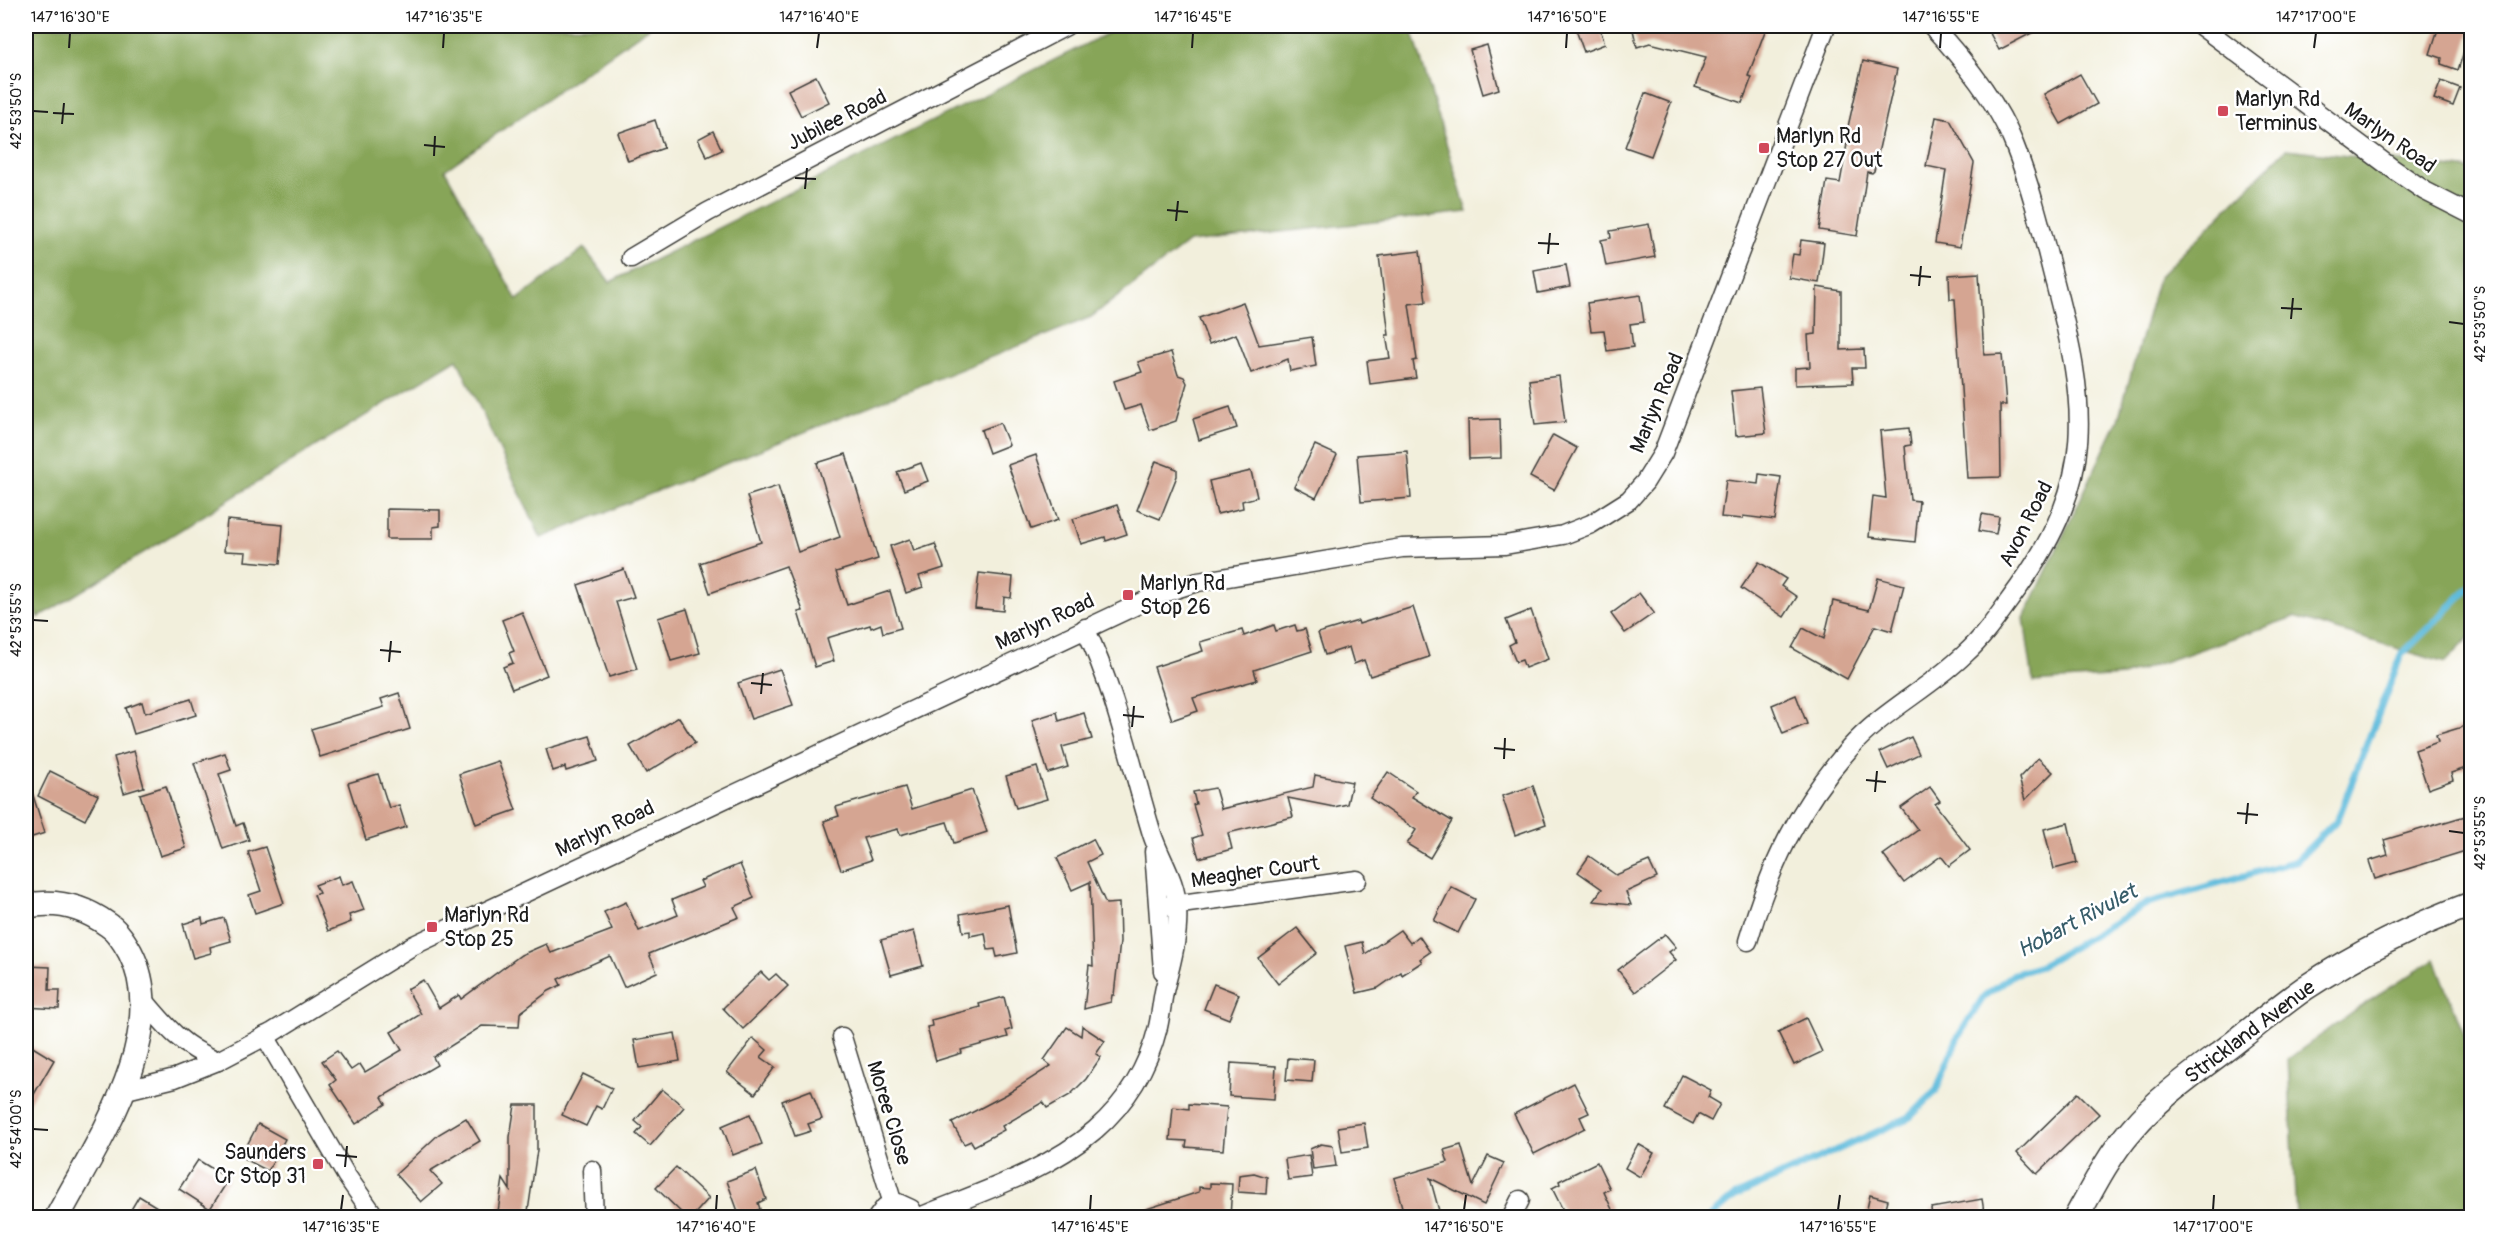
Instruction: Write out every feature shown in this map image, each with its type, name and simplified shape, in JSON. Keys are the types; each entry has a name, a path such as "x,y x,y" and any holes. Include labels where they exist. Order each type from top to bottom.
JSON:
{"street":[{"name":"Jubilee Road","path":"632,258 708,212 1066,26"},
{"name":"Marlyn Road","path":"122,1091 176,1078 218,1061 265,1036 412,946 1160,594 1197,582 1402,548 1496,546 1530,542 1563,535 1591,524 1629,500 1663,453 1826,26"},
{"name":"Avon Road","path":"1748,942 1760,900 1776,858 1813,794 1851,747 1875,723 1966,653 1998,616 2035,565 2067,500 2074,474 2079,440 2080,406 2077,378 2067,326 2034,199 2013,142 1994,106 1932,26"},
{"name":"Marlyn Road","path":"2201,26 2393,169 2426,191 2472,215"},
{"path":"878,1218 881,1210 892,1204 907,1206 916,1218 1028,1172 1094,1131 1118,1107 1136,1081 1149,1056 1158,1028 1164,991 1168,906 1153,838 1112,695 1085,628"},
{"name":"Meagher Court","path":"1168,906 1357,880"},
{"path":"26,906 57,904 77,907 110,926 124,941 136,963 143,999 142,1023 136,1051 122,1091 57,1218"},
{"name":"Strickland Avenue","path":"2076,1218 2110,1158 2131,1129 2156,1104 2196,1072 2303,989 2340,966 2422,922 2472,904"},
{"path":"143,999 167,1029 180,1040 198,1053 218,1061"},
{"path":"265,1036 346,1175 376,1218"},
{"name":"Moree Close","path":"842,1037 892,1204"},
{"path":"592,1170 594,1218"},
{"path":"1511,1218 1520,1200"}],"green space":[{"path":"26,26 651,26 445,170 517,300 584,248 610,282 1122,26 1411,26 1467,212 1189,242 1091,317 541,538 457,359 38,618 26,588"},
{"path":"2286,149 2471,170 2471,636 2445,663 2294,617 2123,676 2033,682 2024,618 2118,420 2158,278"},
{"path":"2435,959 2471,1052 2471,1217 2296,1217 2288,1059 2361,1006"}],"building":[{"path":"1588,26 1599,26 1605,44 1584,52 1576,30"},
{"path":"1645,26 1767,26 1748,76 1752,77 1742,103 1695,87 1706,57 1650,43 1637,47 1633,30"},
{"path":"1986,26 2045,26 1999,50"},
{"path":"2439,26 2472,26 2458,70 2441,64 2442,58 2430,54"},
{"path":"1487,45 1499,89 1483,94 1470,50"},
{"path":"1863,61 1897,69 1874,171 1867,172 1857,236 1819,230 1827,181 1840,183 1847,144 1844,144"},
{"path":"2080,74 2097,104 2061,124 2044,94"},
{"path":"816,76 829,102 801,116 788,90"},
{"path":"2441,81 2460,88 2453,106 2434,99"},
{"path":"1645,93 1671,103 1651,156 1625,147"},
{"path":"1936,117 1950,120 1974,163 1960,247 1935,243 1946,170 1926,166"},
{"path":"655,120 664,148 628,161 618,133"},
{"path":"713,131 722,150 707,157 698,139"},
{"path":"1649,224 1655,257 1606,266 1601,240 1611,238 1610,231"},
{"path":"1801,240 1824,243 1819,283 1789,278 1793,254 1799,255"},
{"path":"1420,251 1426,302 1409,304 1417,360 1413,361 1416,378 1370,384 1367,361 1390,358 1379,256"},
{"path":"1566,265 1570,287 1538,293 1534,271"},
{"path":"1979,273 1984,355 2002,354 2006,405 2000,405 2001,477 1967,478 1955,299 1950,299 1949,275"},
{"path":"1817,287 1841,291 1841,350 1864,349 1865,368 1852,368 1853,383 1795,385 1795,368 1810,367 1808,335 1816,334"},
{"path":"1640,295 1644,322 1630,324 1633,347 1607,351 1604,330 1591,331 1587,303"},
{"path":"1243,302 1259,345 1312,337 1316,366 1290,371 1288,359 1251,373 1236,334 1209,344 1199,318"},
{"path":"1171,352 1178,375 1184,377 1187,383 1176,421 1150,430 1141,405 1124,410 1114,381 1142,372 1138,362"},
{"path":"1559,376 1565,422 1535,425 1529,380"},
{"path":"1760,388 1766,433 1736,436 1731,391"},
{"path":"1230,407 1237,428 1199,440 1193,419"},
{"path":"1500,419 1501,458 1469,459 1468,420"},
{"path":"1000,423 1009,445 989,453 981,430"},
{"path":"1909,428 1911,445 1905,446 1910,500 1919,501 1915,542 1869,537 1873,496 1886,498 1880,431"},
{"path":"1553,435 1577,448 1554,490 1530,477"},
{"path":"1315,445 1337,455 1316,498 1294,487"},
{"path":"1407,451 1411,498 1361,502 1357,455"},
{"path":"846,454 878,559 836,572 847,605 890,591 901,628 883,633 881,624 871,628 870,625 827,638 834,661 815,667 798,612 803,611 786,566 710,593 700,563 761,542 747,496 778,486 798,552 840,537 817,463"},
{"path":"1036,455 1058,520 1031,529 1008,465"},
{"path":"1156,461 1177,469 1177,476 1160,519 1137,510"},
{"path":"921,463 928,481 904,490 897,472"},
{"path":"1251,471 1257,497 1242,501 1243,508 1217,514 1209,481"},
{"path":"1759,474 1781,477 1775,520 1743,516 1743,519 1721,517 1726,480 1758,484"},
{"path":"1117,505 1127,534 1106,541 1105,537 1081,544 1073,519"},
{"path":"387,509 440,510 440,526 433,527 433,539 387,539"},
{"path":"1982,514 1999,517 1996,534 1979,531"},
{"path":"227,520 283,525 280,564 245,561 246,552 224,551"},
{"path":"910,539 914,551 935,544 944,568 919,576 923,587 906,593 890,546"},
{"path":"1759,562 1786,579 1781,586 1797,597 1784,617 1741,588"},
{"path":"624,569 634,597 616,602 637,669 609,677 578,585"},
{"path":"979,573 1013,577 1011,598 1004,597 1003,611 975,608"},
{"path":"1878,578 1904,585 1892,631 1875,626 1847,679 1792,648 1803,628 1824,639 1833,601 1869,610"},
{"path":"1639,593 1654,613 1625,633 1611,614"},
{"path":"1413,607 1429,657 1370,676 1364,660 1354,664 1349,647 1325,655 1318,633 1358,621 1359,624"},
{"path":"687,609 700,653 671,661 658,618"},
{"path":"1531,610 1548,659 1525,668 1522,660 1516,662 1509,645 1515,642 1506,620"},
{"path":"522,612 547,675 512,689 503,667 513,663 509,653 514,651 502,620"},
{"path":"1274,625 1276,631 1295,625 1297,631 1305,629 1312,651 1254,670 1257,680 1193,698 1198,711 1172,720 1154,667 1203,651 1200,642 1242,630 1244,636"},
{"path":"780,669 793,705 751,719 738,683"},
{"path":"399,693 410,729 320,757 311,729 384,707 381,699"},
{"path":"1796,695 1807,724 1783,734 1772,705"},
{"path":"191,699 196,715 134,734 126,708 142,702 145,713"},
{"path":"1057,712 1059,721 1084,713 1092,739 1062,747 1068,767 1048,773 1032,720"},
{"path":"679,717 695,743 646,773 630,746"},
{"path":"2472,724 2472,766 2451,773 2453,780 2428,789 2415,750 2438,742 2436,735"},
{"path":"590,736 598,761 566,771 565,767 553,771 546,749"},
{"path":"1911,737 1919,754 1888,769 1880,752"},
{"path":"134,751 144,787 124,793 114,757"},
{"path":"225,753 231,770 219,774 236,826 243,823 249,840 223,849 194,763"},
{"path":"2038,758 2053,772 2025,800 2019,778"},
{"path":"498,761 516,810 476,824 459,774"},
{"path":"1037,767 1047,799 1016,808 1006,776"},
{"path":"50,771 98,795 85,820 38,796"},
{"path":"1388,772 1416,791 1412,797 1452,821 1430,858 1407,844 1416,830 1370,798"},
{"path":"378,774 389,808 399,805 406,827 366,840 348,783"},
{"path":"1315,775 1352,782 1347,804 1334,807 1288,798 1293,817 1228,833 1232,849 1199,858 1193,838 1202,835 1193,805 1196,804 1193,792 1215,788 1221,809 1313,787"},
{"path":"29,783 45,833 26,839 26,784"},
{"path":"166,786 186,848 160,856 140,794"},
{"path":"1533,786 1546,824 1515,835 1502,796"},
{"path":"905,787 912,809 972,790 987,832 954,843 947,822 900,835 898,829 863,838 871,860 841,870 824,821 839,816 836,807"},
{"path":"1930,787 1940,801 1935,804 1970,850 1949,866 1941,856 1904,883 1883,855 1918,830 1901,808"},
{"path":"2472,814 2472,849 2375,879 2369,861 2388,855 2384,840"},
{"path":"2068,823 2077,863 2054,869 2044,829"},
{"path":"1093,839 1101,855 1087,862 1106,904 1119,903 1120,942 1114,995 1112,995 1111,1002 1084,1009 1089,965 1093,966 1090,882 1072,890 1057,858"},
{"path":"265,847 284,903 255,913 249,895 261,891 248,852"},
{"path":"1589,856 1616,875 1649,861 1657,878 1626,892 1631,905 1593,901 1602,889 1578,872"},
{"path":"740,864 754,898 734,907 739,917 649,954 657,972 624,987 610,956 558,979 561,985 549,991 520,1013 519,1027 482,1026 433,1057 437,1065 382,1097 386,1104 356,1124 330,1085 336,1080 322,1061 337,1051 351,1070 360,1064 365,1072 402,1050 391,1032 421,1014 407,989 423,980 439,1008 459,995 461,999 521,955 546,944 551,953 612,930 604,912 626,902 639,931 678,915 672,900 703,887 700,881"},
{"path":"339,876 342,885 353,881 364,910 349,915 351,922 328,931 314,895 319,893 315,885"},
{"path":"1451,887 1475,899 1458,933 1434,921"},
{"path":"1008,905 1017,953 997,957 995,949 988,950 985,933 970,936 970,931 963,932 960,914"},
{"path":"202,918 203,924 224,918 231,941 210,947 211,953 193,958 183,924"},
{"path":"1297,928 1317,953 1278,984 1258,958"},
{"path":"1400,930 1410,943 1419,936 1430,952 1420,959 1422,962 1402,975 1401,972 1378,988 1357,993 1345,946 1362,942 1365,954"},
{"path":"914,931 923,966 891,975 881,940"},
{"path":"1665,934 1676,947 1669,952 1676,960 1635,992 1618,970"},
{"path":"26,966 50,967 49,990 60,990 59,1009 26,1007"},
{"path":"761,972 769,980 776,974 788,986 743,1029 723,1008"},
{"path":"1214,984 1239,994 1229,1019 1204,1009"},
{"path":"1004,997 1012,1029 1006,1031 1008,1037 961,1050 962,1053 936,1061 927,1027 932,1026 931,1020 980,1007 979,1004"},
{"path":"1806,1018 1822,1052 1794,1065 1778,1032"},
{"path":"1082,1026 1105,1041 1096,1054 1101,1057 1086,1079 1070,1095 1047,1108 1043,1102 1002,1126 1004,1130 974,1146 971,1141 964,1144 952,1123 1007,1094 1051,1066 1044,1060 1067,1027 1081,1036"},
{"path":"675,1033 680,1061 639,1068 634,1040"},
{"path":"753,1038 767,1050 761,1057 775,1067 755,1094 727,1072"},
{"path":"31,1046 54,1060 26,1108 26,1056"},
{"path":"1288,1058 1314,1060 1312,1082 1286,1080"},
{"path":"1231,1063 1276,1066 1274,1099 1229,1096"},
{"path":"583,1074 612,1088 602,1109 596,1106 586,1126 562,1115"},
{"path":"1682,1075 1711,1090 1708,1097 1720,1104 1711,1121 1698,1114 1693,1124 1665,1109"},
{"path":"1574,1083 1589,1113 1580,1117 1585,1128 1534,1154 1514,1114"},
{"path":"662,1089 684,1107 650,1146 636,1134 642,1127 635,1121"},
{"path":"811,1090 822,1119 808,1124 811,1131 795,1136 782,1101"},
{"path":"2078,1093 2099,1114 2037,1174 2017,1153"},
{"path":"1189,1104 1227,1107 1223,1150 1186,1147 1187,1141 1170,1140 1173,1107 1189,1109"},
{"path":"515,1105 537,1105 537,1150 527,1218 497,1218 503,1179 510,1190 510,1137"},
{"path":"750,1114 762,1144 733,1155 722,1126"},
{"path":"466,1118 480,1141 430,1171 442,1184 421,1202 396,1174 439,1134"},
{"path":"1364,1123 1368,1148 1342,1152 1338,1127"},
{"path":"258,1124 285,1139 268,1171 241,1157"},
{"path":"1321,1144 1333,1146 1336,1166 1313,1169 1310,1149"},
{"path":"1638,1144 1654,1153 1640,1177 1625,1168"},
{"path":"1461,1145 1473,1186 1488,1156 1504,1163 1484,1205 1430,1178 1441,1218 1405,1218 1394,1178 1448,1162 1444,1150"},
{"path":"1309,1155 1312,1177 1288,1180 1285,1159"},
{"path":"198,1160 229,1179 210,1209 179,1189"},
{"path":"1597,1162 1610,1189 1604,1192 1616,1218 1567,1218 1552,1188 1560,1184 1559,1181"},
{"path":"676,1167 709,1198 691,1218 687,1218 656,1188"},
{"path":"756,1170 766,1199 758,1203 760,1209 740,1217 727,1181"},
{"path":"1254,1173 1267,1177 1266,1194 1238,1192 1239,1175"},
{"path":"1210,1183 1232,1184 1230,1218 1132,1218 1131,1214 1199,1192 1199,1187 1210,1188"},
{"path":"1870,1195 1888,1200 1883,1218 1865,1218"},
{"path":"139,1196 175,1218 126,1218"},
{"path":"1982,1199 1985,1218 1932,1218 1931,1208"}],"waterway":[{"name":"Hobart Rivulet","path":"1709,1218 1735,1196 1910,1117 1936,1091 1958,1037 1984,996 2014,974 2041,966 2148,903 2296,861 2338,819 2401,655 2472,585"}],"place":[{"name":"Marlyn Rd Terminus","path":"2223,111"},
{"name":"Marlyn Rd Stop 27 Out","path":"1764,148"},
{"name":"Marlyn Rd Stop 26","path":"1128,595"},
{"name":"Marlyn Rd Stop 25","path":"432,927"},
{"name":"Saunders Cr Stop 31","path":"318,1164"}]}
